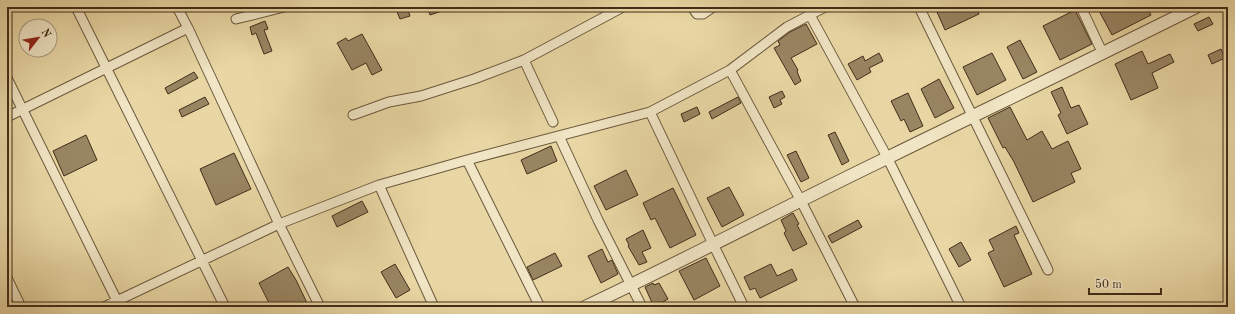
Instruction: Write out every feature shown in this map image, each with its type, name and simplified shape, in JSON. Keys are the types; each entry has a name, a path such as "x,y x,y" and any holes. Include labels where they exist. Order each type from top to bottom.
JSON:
{"street":[{"path":"76,7 225,307"},
{"path":"177,7 279,224 320,307"},
{"path":"236,19 284,7"},
{"path":"353,115 389,102 421,96 474,79 524,60 623,7"},
{"path":"692,7 697,14 703,14 714,7"},
{"path":"104,307 118,304 202,259 279,224 379,186 467,160 650,112 730,70 787,27 825,7"},
{"path":"919,7 1048,270"},
{"path":"1081,7 1103,54"},
{"path":"585,307 887,157 1103,54 1196,7"},
{"path":"810,15 887,157 961,307"},
{"path":"7,117 188,28"},
{"path":"524,60 553,122"},
{"path":"730,70 801,201 855,307"},
{"path":"7,78 118,304"},
{"path":"650,112 744,307"},
{"path":"559,136 598,220 642,307"},
{"path":"467,160 540,307"},
{"path":"379,186 434,307"},
{"path":"7,278 21,307"}],"building":[{"path":"395,7 407,7 410,16 400,19"},
{"path":"427,7 450,7 451,8 430,15"},
{"path":"949,7 976,7 979,14 945,30 937,12"},
{"path":"1097,7 1147,7 1151,15 1112,35"},
{"path":"1075,10 1092,44 1060,60 1043,26"},
{"path":"1209,17 1213,24 1198,31 1194,24"},
{"path":"265,21 268,29 264,30 272,51 264,54 256,33 252,35 250,27"},
{"path":"806,24 817,44 791,58 798,70 797,71 801,81 795,85 774,48 780,45 778,41 790,32"},
{"path":"362,34 382,70 372,75 366,63 352,70 337,43 346,38 348,41"},
{"path":"1020,40 1037,72 1023,79 1007,47"},
{"path":"1221,49 1225,58 1212,64 1208,55"},
{"path":"1142,51 1148,64 1170,54 1174,62 1152,73 1158,88 1131,100 1115,64"},
{"path":"879,53 883,61 869,68 871,72 857,80 848,64 863,56 865,61"},
{"path":"992,53 1006,80 977,95 963,67"},
{"path":"194,72 198,78 168,94 165,88"},
{"path":"939,79 954,108 935,118 921,89"},
{"path":"1062,87 1071,108 1079,105 1088,124 1067,134 1058,115 1061,113 1051,92"},
{"path":"782,91 785,97 780,100 782,104 774,108 769,97"},
{"path":"908,93 923,126 910,132 904,119 901,121 891,101"},
{"path":"205,97 209,104 182,117 179,110"},
{"path":"738,97 741,103 712,119 709,112"},
{"path":"697,107 700,114 684,122 681,114"},
{"path":"1010,107 1027,140 1042,131 1052,149 1068,141 1081,169 1071,173 1075,182 1033,202 1014,162 1005,147 1003,148 988,118"},
{"path":"835,132 849,161 842,165 828,135"},
{"path":"86,135 97,160 64,176 53,151"},
{"path":"551,146 557,161 527,174 521,160"},
{"path":"796,151 809,178 801,182 787,155"},
{"path":"234,153 251,189 216,205 200,169"},
{"path":"626,170 638,195 606,210 594,186"},
{"path":"729,187 744,215 722,227 707,198"},
{"path":"673,188 696,235 670,248 655,218 651,220 643,203"},
{"path":"362,201 368,212 337,227 332,216"},
{"path":"793,213 799,224 797,225 807,244 793,251 784,233 786,231 781,220"},
{"path":"858,220 862,227 832,243 828,236"},
{"path":"1016,226 1019,233 1014,235 1032,274 1004,287 988,253 994,250 989,240"},
{"path":"643,230 651,248 642,252 647,262 639,265 628,246 629,245 626,239"},
{"path":"961,242 971,260 959,267 949,249"},
{"path":"602,249 608,262 612,260 618,274 601,283 588,256"},
{"path":"555,253 562,266 533,280 527,267"},
{"path":"706,258 720,286 694,300 679,271"},
{"path":"395,264 410,290 396,298 381,272"},
{"path":"771,264 777,276 792,269 797,280 760,298 755,288 750,290 744,277"},
{"path":"288,267 309,307 271,307 259,283"},
{"path":"653,283 654,285 659,283 668,299 653,305 645,287"}]}
